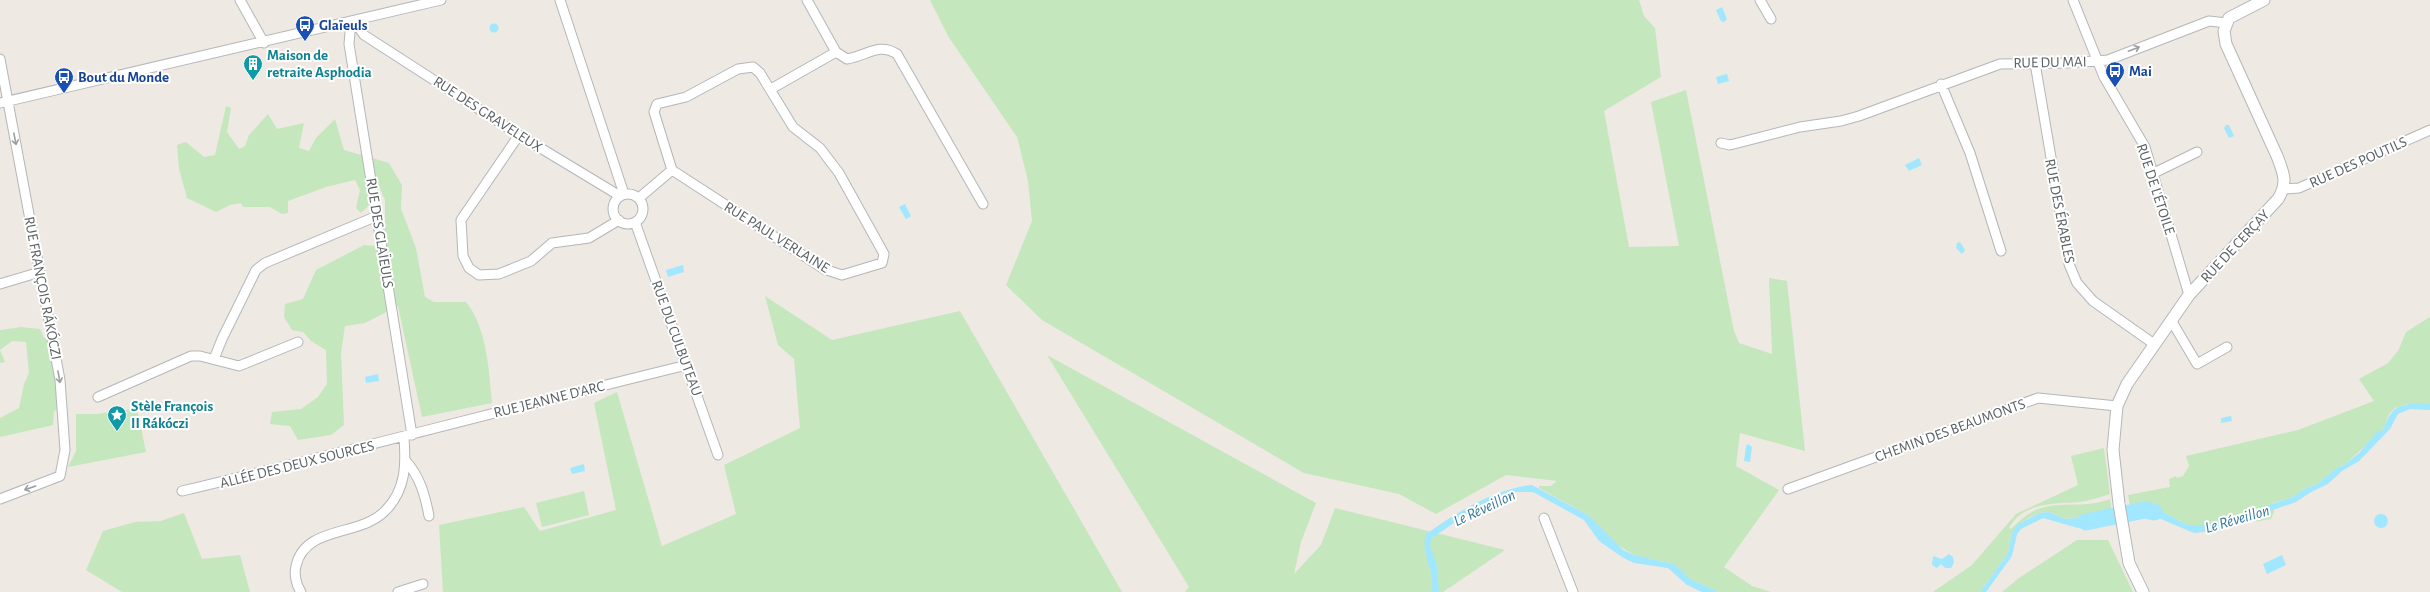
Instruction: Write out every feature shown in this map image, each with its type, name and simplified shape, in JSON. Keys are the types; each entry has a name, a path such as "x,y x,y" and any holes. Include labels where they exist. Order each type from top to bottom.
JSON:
{"street":[{"path":"240,0 264,43"},
{"path":"4,102 264,43 339,24 356,26 429,1 441,0"},
{"path":"560,0 622,195"},
{"path":"807,0 836,52 847,59 860,57 875,49 888,48 897,54 983,204"},
{"path":"1760,0 1771,19"},
{"name":"RUE DE L'ÉTOILE","path":"2073,0 2097,61 2145,147 2189,295"},
{"path":"2264,0 2229,18 2224,31 2226,44 2284,174 2284,189"},
{"name":"RUE DU MAI","path":"1721,144 1730,145 1801,131 1859,116 1941,84 2000,64 2108,60 2209,21 2227,23"},
{"name":"RUE DES GRAVELEUX","path":"339,24 341,29 356,26 364,35 519,136 622,195"},
{"name":"RUE DES GLAÏEULS","path":"301,592 298,587 296,569 298,560 307,545 324,536 366,524 385,511 399,491 406,472 408,436 377,216 349,44 356,26"},
{"path":"771,89 836,52"},
{"name":"RUE FRANÇOIS RÁKÓCZI","path":"0,59 4,102 40,272 64,409 65,450 60,476 0,499"},
{"name":"RUE DES ÉRABLES","path":"2034,63 2069,264 2077,283 2093,301 2154,344"},
{"name":"RUE PAUL VERLAINE","path":"753,67 760,73 771,89 793,127 820,148 839,173 884,254 882,263 842,275 824,269 672,170 654,112 657,104 686,97 738,69 753,67"},
{"path":"1941,84 1970,153 2001,251"},
{"name":"RUE DES POUTILS","path":"2284,189 2299,188 2430,130"},
{"path":"519,136 461,220 462,256 469,268 479,275 499,274 531,261 552,243 589,238 619,220"},
{"path":"2152,174 2197,152"},
{"path":"639,198 672,170"},
{"name":"RUE DE CERÇAY","path":"2143,592 2129,563 2119,504 2113,450 2117,406 2127,384 2189,295 2278,199 2284,189"},
{"path":"622,195 634,195 639,198 643,206 643,213 635,222 627,224 619,220 614,213 614,206 622,195"},
{"path":"214,359 222,339 256,270 265,263 377,216"},
{"name":"RUE DU CULBUTEAU","path":"635,222 718,455"},
{"path":"0,284 40,272"},
{"path":"2171,320 2197,364 2227,348"},
{"path":"98,397 191,356 214,359 239,366 298,342"},
{"name":"RUE JEANNE D'ARC","path":"408,436 500,410 687,365"},
{"name":"CHEMIN DES BEAUMONTS","path":"1788,490 2038,398 2117,406"},
{"name":"ALLÉE DES DEUX SOURCES","path":"182,492 408,436"},
{"path":"406,461 416,472 426,498 429,516"},
{"path":"1544,518 1573,592"},
{"path":"398,592 423,584"}],"green space":[{"path":"930,0 1639,0 1644,16 1655,28 1661,77 1604,111 1629,247 1679,246 1651,102 1686,90 1734,331 1739,343 1772,354 1769,278 1787,281 1805,451 1740,433 1736,466 1779,490 1724,567 1752,586 1771,592 1719,592 1690,579 1673,564 1634,555 1612,542 1588,515 1539,488 1539,486 1551,486 1557,481 1506,475 1436,514 1399,494 1304,473 1042,320 1006,285 1032,221 1028,181 1017,137 948,36"},
{"path":"226,106 231,108 227,132 239,149 245,146 249,135 268,114 277,129 304,123 299,148 309,151 316,138 335,119 344,150 389,163 402,185 401,209 416,248 425,297 434,302 466,302 473,312 483,337 486,350 492,403 422,417 398,306 365,323 345,326 341,353 344,425 331,435 298,440 290,426 270,424 272,412 301,409 318,397 327,384 326,350 311,341 303,332 292,330 284,317 285,304 303,299 316,270 364,245 385,247 385,200 375,176 370,179 371,203 361,213 356,208 360,190 355,180 326,187 288,201 288,213 282,214 270,207 243,207 241,203 230,205 216,212 187,198 179,169 177,145 186,142 204,157 215,155"},
{"path":"765,296 832,340 960,311 1122,592 443,592 439,525 524,507 540,531 616,510 594,403 617,392 662,546 736,514 724,465 800,428 794,359 778,345"},
{"path":"2430,317 2430,404 2407,404 2395,408 2389,414 2383,430 2344,465 2336,468 2319,483 2304,489 2293,497 2273,503 2274,512 2271,519 2253,522 2252,510 2227,519 2215,529 2190,525 2160,511 2146,507 2138,508 2131,512 2128,495 2170,487 2169,479 2176,476 2177,478 2183,476 2189,466 2186,456 2298,430 2374,401 2359,379 2388,363 2398,351 2406,332"},
{"path":"21,327 40,329 44,338 57,339 65,406 54,411 53,425 0,437 0,418 19,408 24,384 29,373 26,342 12,341 0,350 0,330"},
{"path":"0,350 5,362 0,363"},
{"path":"1047,355 1316,503 1301,542 1294,574 1321,545 1335,508 1505,550 1443,592 1185,592 1189,587"},
{"path":"137,408 146,452 68,467 76,451 76,414 97,414"},
{"path":"2104,448 2110,494 2094,499 2050,504 2031,509 2022,513 2009,528 2011,529 2035,510 2045,507 2094,503 2110,499 2112,512 2109,512 2109,515 2065,519 2049,512 2039,513 2017,526 2012,533 2008,553 1980,592 1933,592 1972,565 2016,514 2078,485 2071,456"},
{"path":"584,491 589,515 542,527 536,503"},
{"path":"184,513 202,559 240,555 250,592 122,592 86,570 103,531 135,522 161,521"},
{"path":"2077,540 2108,540 2133,592 2002,592 2019,578"}],"water":[{"path":"1722,7 1727,19 1724,22 1721,21 1716,10"},
{"path":"494,23 499,28 494,33 489,28"},
{"path":"1727,74 1729,81 1718,84 1716,77"},
{"path":"2226,125 2229,125 2234,136 2229,138 2224,128"},
{"path":"1919,158 1922,165 1909,171 1905,165"},
{"path":"905,204 911,216 906,219 899,207"},
{"path":"1960,242 1965,250 1962,254 1956,248 1957,243"},
{"path":"683,265 684,272 668,277 666,270"},
{"path":"378,374 379,381 366,383 365,377"},
{"path":"2420,403 2430,404 2430,410 2410,409 2398,414 2390,429 2359,461 2342,471 2328,484 2311,492 2296,502 2211,531 2194,533 2149,514 2132,516 2131,512 2139,508 2154,508 2190,525 2199,525 2225,520 2293,497 2304,489 2319,483 2336,468 2344,465 2359,453 2377,432 2383,430 2389,416 2400,406"},
{"path":"2231,416 2232,421 2221,423 2221,418"},
{"path":"1748,444 1752,447 1750,462 1744,461 1746,446"},
{"path":"584,464 585,471 572,474 570,468"},
{"path":"1532,485 1588,515 1623,550 1634,555 1674,564 1690,579 1719,592 1702,592 1687,585 1668,568 1634,563 1622,557 1599,541 1584,520 1533,492 1516,492 1470,512 1432,538 1430,545 1437,566 1439,592 1432,592 1431,576 1425,549 1426,534 1463,510 1491,496 1518,487"},
{"path":"2049,512 2065,519 2109,515 2109,520 2078,528 2043,518 2021,529 2017,534 2012,556 1986,592 1980,592 2008,553 2012,533 2017,525 2039,513"},
{"path":"2378,514 2384,514 2388,518 2388,524 2384,528 2378,528 2374,524 2374,518"},
{"path":"1949,554 1953,557 1954,563 1951,568 1945,568 1941,564 1937,568 1932,565 1933,556 1942,559"},
{"path":"2282,555 2286,565 2267,574 2263,564"}],"waterway":[{"name":"Le Réveillon","path":"2086,522 2145,510 2154,512"}],"place":[{"name":"Glaïeuls","path":"305,42"},
{"name":"Maison de retraite Asphodia","path":"253,81"},
{"name":"Mai","path":"2115,88"},
{"name":"Bout du Monde","path":"64,94"},
{"name":"Stèle François II Rákóczi","path":"117,432"}]}
